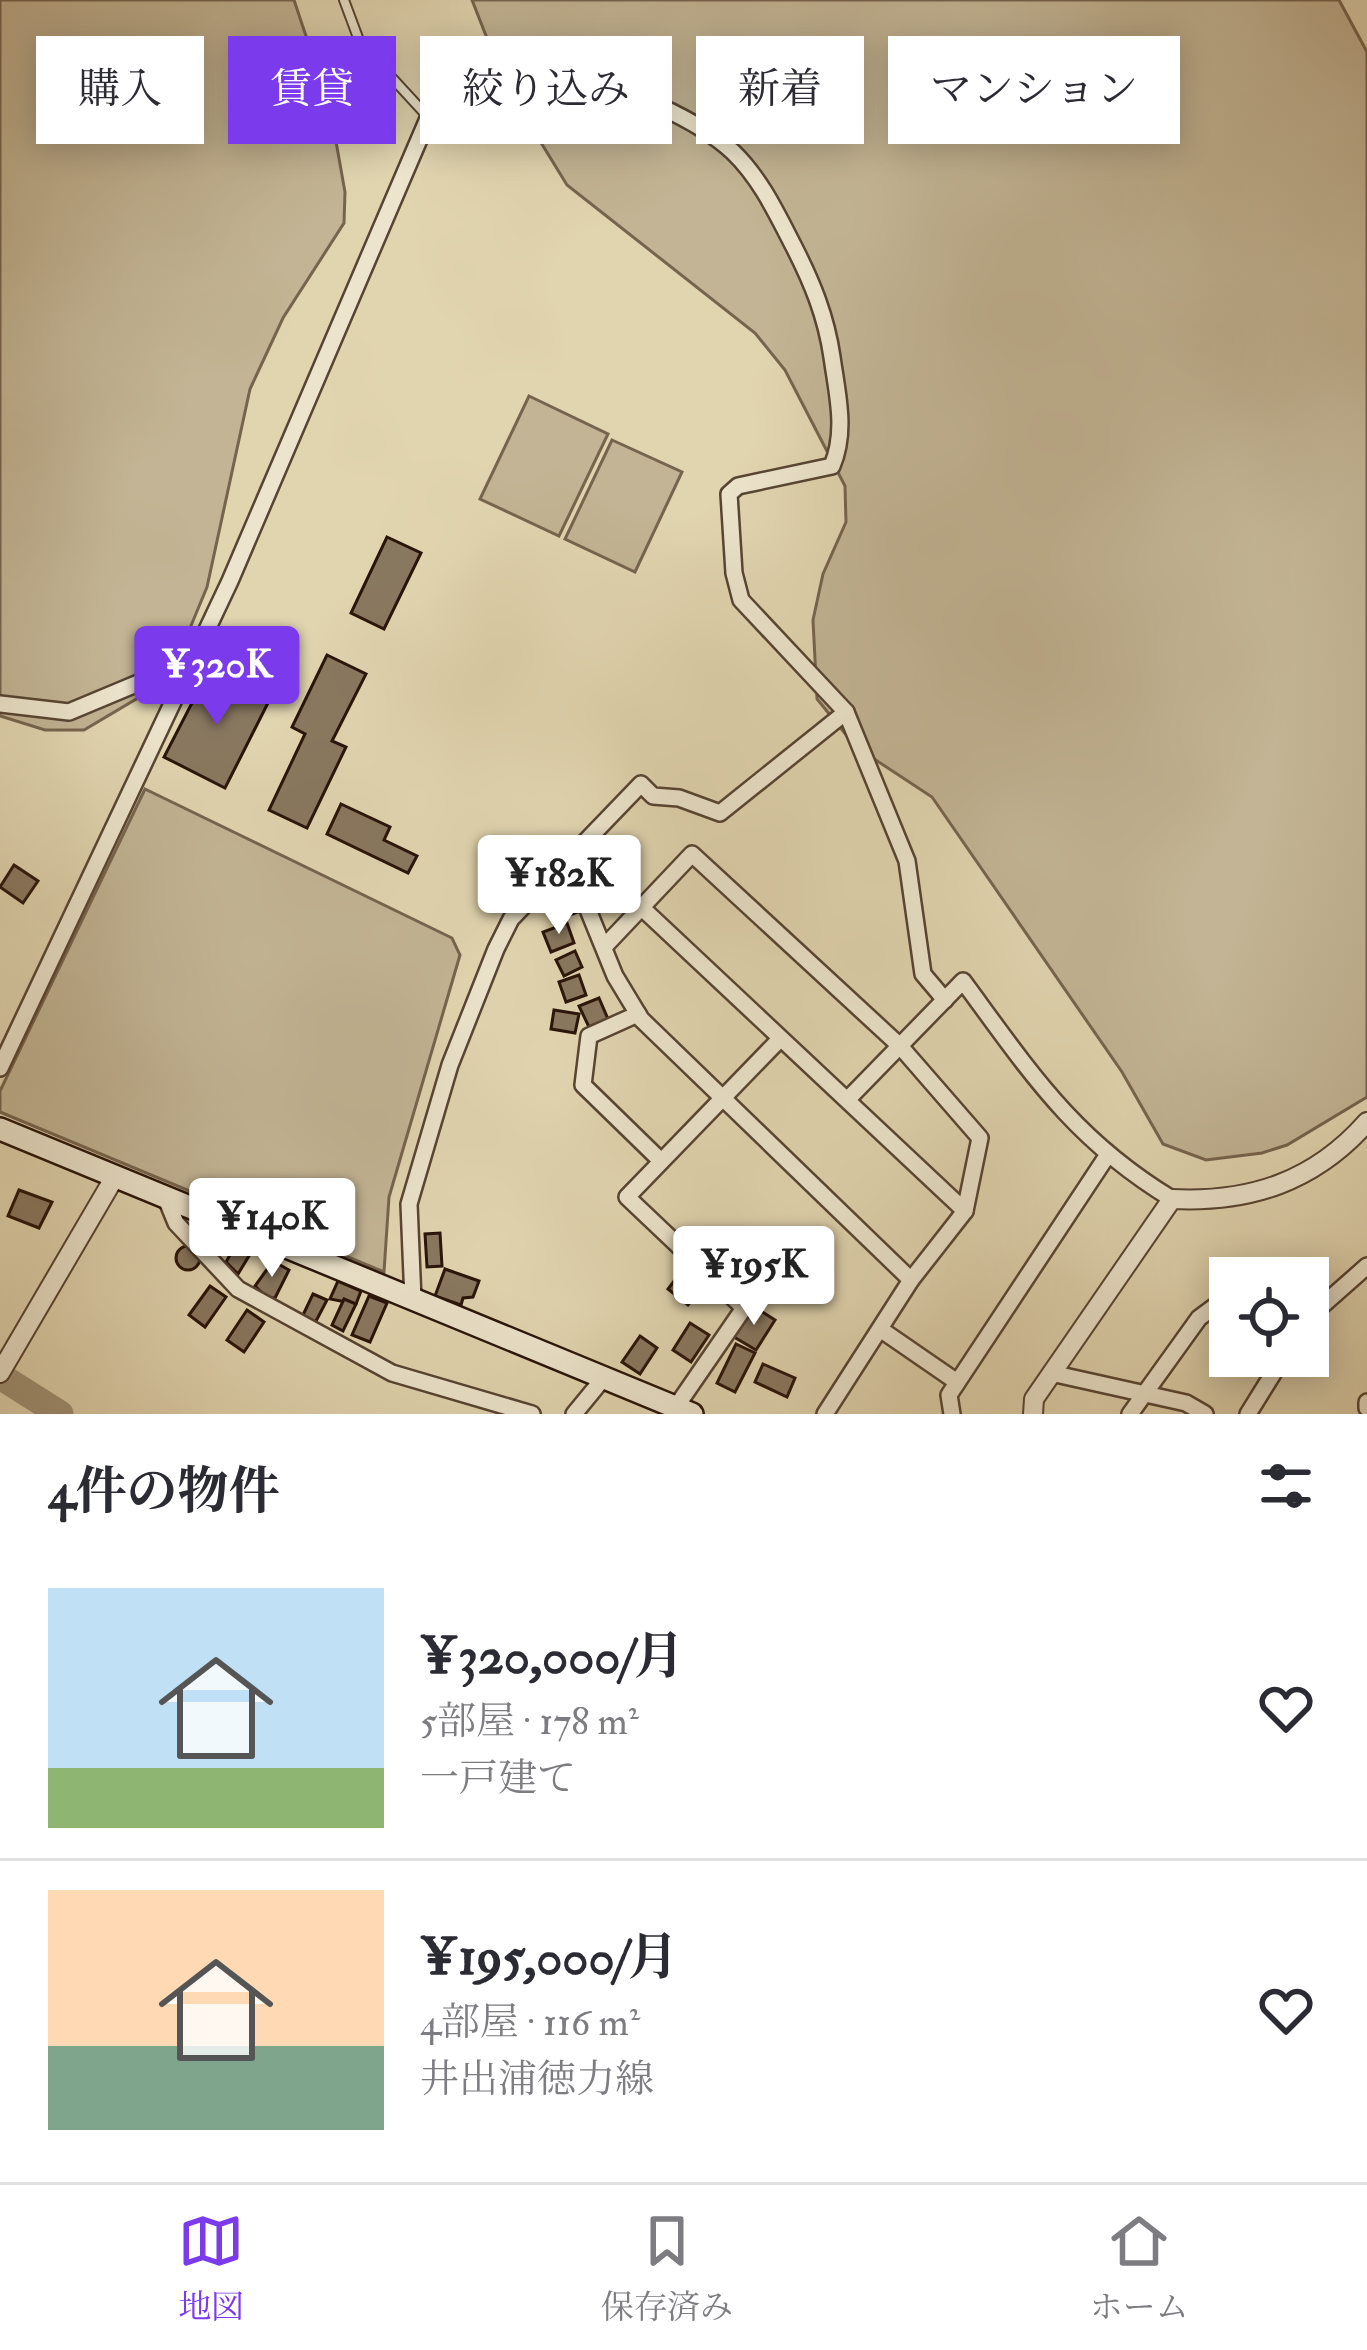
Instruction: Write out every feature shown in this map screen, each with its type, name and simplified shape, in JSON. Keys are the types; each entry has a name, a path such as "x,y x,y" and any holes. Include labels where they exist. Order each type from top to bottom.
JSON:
{"main road":[{"path":"0,1129 113,1180 670,1408"}],"street":[{"path":"672,117 734,152 767,194 827,326 841,423 838,452 832,466 816,473 738,486 729,494 734,573 741,599 760,625 846,712 907,860 923,974 945,1000"},
{"path":"0,1068 230,581 420,139"},
{"path":"0,704 69,712 190,661"},
{"path":"413,1300 409,1204 450,1065 511,919 641,784 653,796 679,798 720,813 846,712"},
{"path":"604,946 692,854 900,1046 980,1138 965,1211 911,1280 883,1331 826,1414"},
{"path":"569,862 638,1014 911,1280"},
{"path":"641,907 965,1211"},
{"path":"849,1099 963,981 1065,1119 1107,1156 1172,1199 1238,1198 1288,1184 1341,1151 1367,1122"},
{"path":"638,1014 589,1036 583,1085 661,1161"},
{"path":"670,1408 743,1308 627,1198 779,1040"},
{"path":"952,1414 949,1395 1107,1156"},
{"path":"0,1373 113,1180"},
{"path":"1033,1414 1034,1399 1172,1199"},
{"path":"166,1201 176,1223 238,1289 392,1373 532,1414"},
{"path":"1329,1299 1367,1266"},
{"path":"1130,1414 1209,1311"},
{"path":"883,1331 957,1382"},
{"path":"1051,1373 1186,1403 1205,1414"},
{"path":"1252,1412 1272,1377"},
{"path":"573,1414 602,1380"}],"lane":[{"path":"344,0 360,43 420,108"}],"shaded area":[{"path":"0,0 294,0 306,36 228,36 228,144 336,144 345,192 344,223 283,318 250,389 207,587 183,645 148,692 84,730 45,730 0,716"},
{"path":"472,0 1339,0 1367,52 1367,1097 1287,1145 1262,1153 1206,1160 1163,1144 1122,1072 932,797 856,747 817,699 813,620 823,574 846,522 845,486 785,370 755,333 567,185 542,144 672,144 672,36 486,36"},
{"path":"529,396 608,434 559,536 480,499"},
{"path":"612,440 682,472 635,572 565,539"},
{"path":"145,789 452,938 460,955 389,1197 384,1272 0,1112 0,1091"}],"building":[{"path":"387,537 421,553 384,629 351,613"},
{"path":"327,655 366,674 332,741 346,747 307,828 269,810 305,734 292,727"},
{"path":"210,668 270,699 225,788 164,757"},
{"path":"341,804 390,827 384,840 417,856 408,873 327,834"},
{"path":"14,865 38,881 23,903 0,887"},
{"path":"571,895 578,912 554,921 547,903"},
{"path":"567,923 574,943 551,952 543,932"},
{"path":"575,951 582,967 564,976 556,960"},
{"path":"579,975 586,995 566,1002 559,982"},
{"path":"599,998 608,1019 589,1027 579,1006"},
{"path":"554,1010 579,1014 575,1033 551,1029"},
{"path":"19,1190 52,1202 39,1228 8,1216"},
{"path":"440,1233 442,1266 427,1267 425,1234"},
{"path":"237,1242 252,1251 238,1274 226,1262"},
{"path":"188,1246 200,1258 188,1270 176,1258"},
{"path":"273,1261 289,1270 275,1298 267,1298 255,1286"},
{"path":"445,1269 479,1281 473,1297 463,1298 461,1305 435,1296"},
{"path":"681,1272 702,1288 688,1305 668,1289"},
{"path":"338,1281 361,1291 356,1304 330,1299"},
{"path":"210,1286 226,1297 205,1327 189,1315"},
{"path":"313,1294 327,1300 315,1323 302,1317"},
{"path":"369,1296 387,1303 370,1342 352,1335"},
{"path":"344,1299 356,1304 343,1331 332,1325"},
{"path":"753,1306 775,1320 756,1350 734,1337"},
{"path":"247,1310 264,1322 244,1352 227,1340"},
{"path":"690,1323 709,1335 691,1362 673,1350"},
{"path":"640,1336 657,1348 640,1374 622,1362"},
{"path":"736,1344 755,1353 735,1392 717,1383"},
{"path":"763,1364 795,1378 787,1397 755,1382"}],"waterway":[{"path":"0,1376 60,1414"}]}
